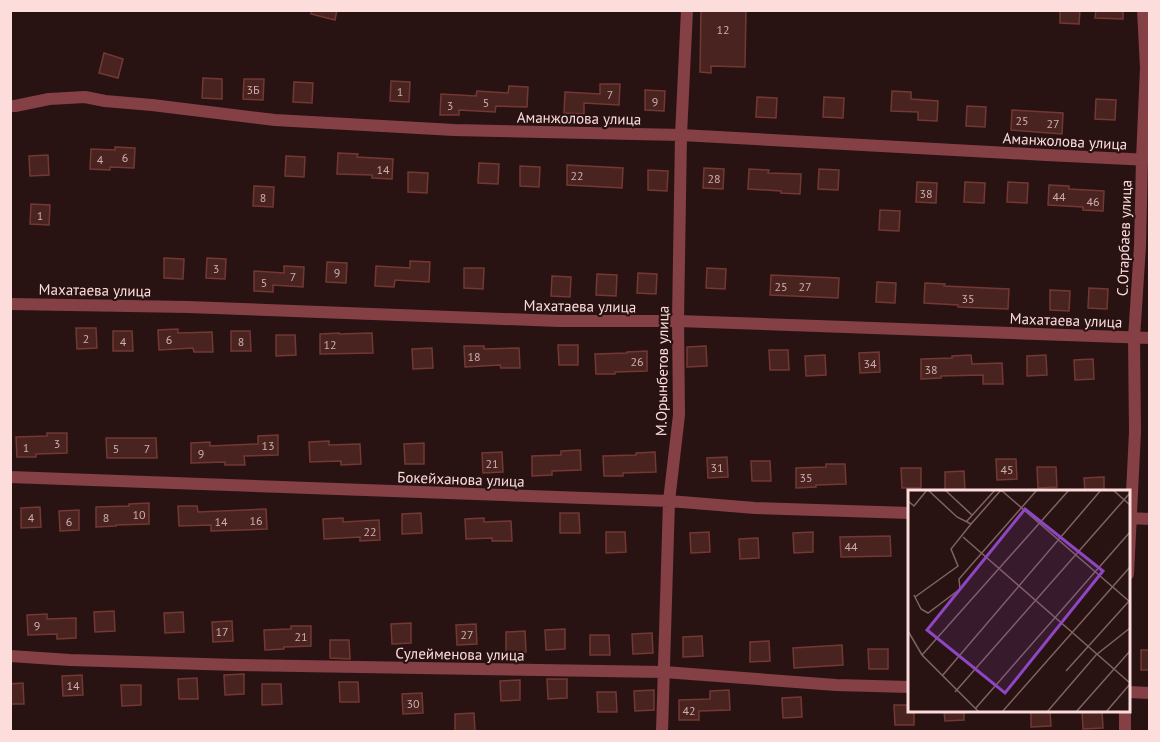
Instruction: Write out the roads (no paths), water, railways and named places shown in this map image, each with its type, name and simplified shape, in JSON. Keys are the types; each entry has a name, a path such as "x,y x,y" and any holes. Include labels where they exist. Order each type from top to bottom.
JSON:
{"street":[{"name":"М.Орынбетов улица","path":"662,732 669,501 679,415 681,135 687,10"},
{"name":"С.Отарбаев улица","path":"1130,518 1135,432 1134,338 1146,160 1146,68 1143,10"},
{"name":"Аманжолова улица","path":"10,106 49,99 85,97 275,120 454,130 681,135 1146,160"},
{"name":"Махатаева улица","path":"10,304 188,307 559,321 678,321 1149,338"},
{"name":"Бокейханова улица","path":"10,477 669,501 755,508 908,513"},
{"path":"1130,518 1149,519"},
{"name":"Сулейменова улица","path":"10,656 237,665 664,672 836,685 908,687"},
{"path":"1130,692 1149,693"},
{"path":"1125,712 1125,732"}]}
